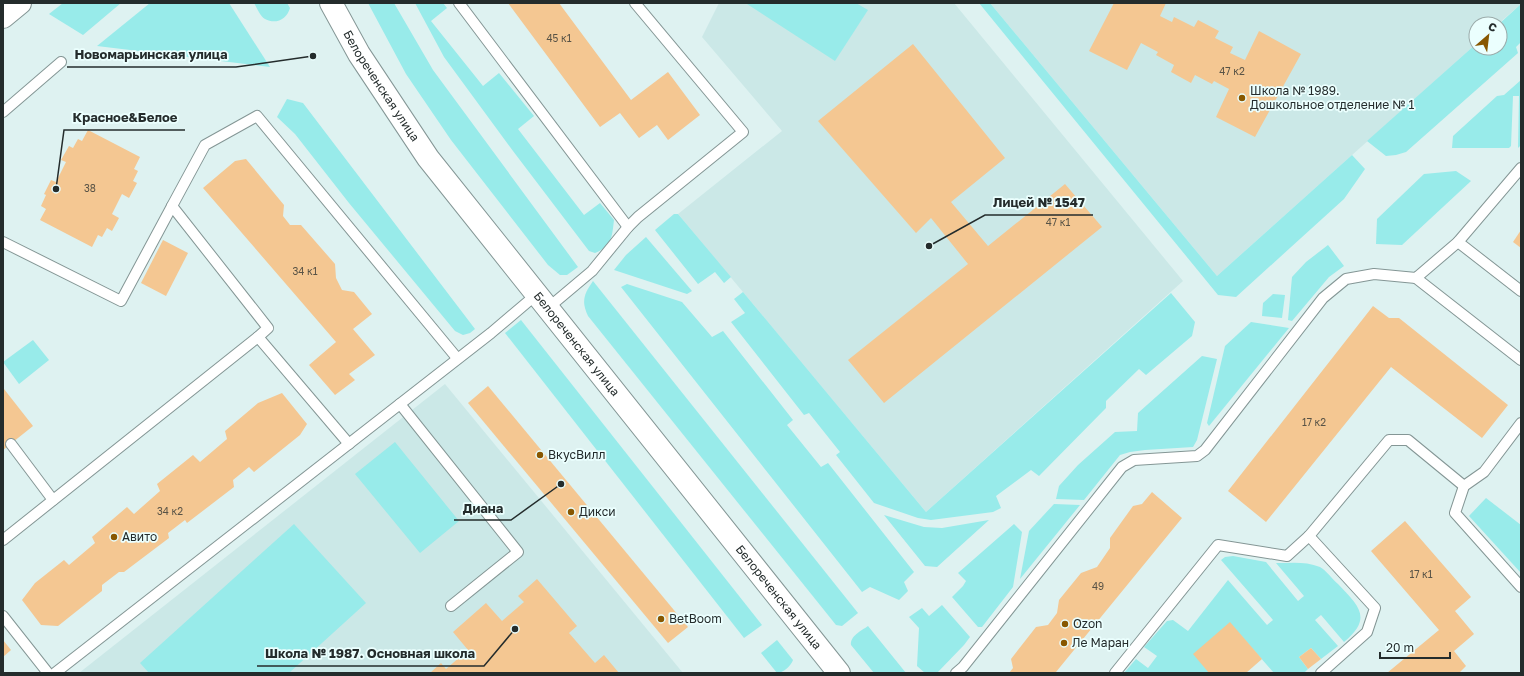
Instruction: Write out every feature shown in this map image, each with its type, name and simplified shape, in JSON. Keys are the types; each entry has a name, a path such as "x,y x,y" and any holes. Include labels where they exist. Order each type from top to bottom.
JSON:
{"main road":[{"path":"3,17 20,3"},
{"name":"Белореченская улица","path":"331,3 359,54 428,158 839,673"}],"lane":[{"path":"459,3 628,227"},
{"path":"55,673 457,358 491,333 592,271 628,227 743,132 636,3"},
{"path":"3,112 61,62"},
{"path":"3,242 121,301 205,145 257,116 457,358"},
{"path":"1416,278 1458,242 1521,168"},
{"path":"3,540 268,328 172,206"},
{"path":"1458,242 1521,291"},
{"path":"962,671 1122,467 1134,460 1197,456 1205,450 1323,298 1346,279 1374,274 1416,278 1521,360"},
{"path":"258,337 349,444"},
{"path":"400,404 518,552 451,606"},
{"path":"1521,423 1484,472 1464,486 1455,514 1521,587"},
{"path":"1115,673 1218,545 1287,556 1309,536 1389,440 1408,440 1464,486"},
{"path":"11,444 53,500"},
{"path":"1309,536 1375,608 1367,632 1321,673"},
{"path":"3,616 48,673"}],"shaded area":[{"path":"63,3 121,3 83,35 49,14"},
{"path":"150,3 229,3 270,67 97,46"},
{"path":"254,3 287,3 290,8 289,12 284,18 277,21 269,21 263,18"},
{"path":"368,3 394,3 433,70 578,267 567,275 560,275 548,265 451,140 406,74"},
{"path":"415,3 443,3 447,8 431,21 483,86 499,73 534,116 518,129 584,215 600,203 614,220 612,236 605,247 595,253 589,251 444,57"},
{"path":"719,3 954,3 1183,281 926,512 678,214 782,131 702,37"},
{"path":"856,3 868,10 835,61 747,4"},
{"path":"979,3 990,3 1217,276 1352,155 1365,169 1344,199 1236,297 1218,295"},
{"name":"Школа № 1989. Дошкольное отделение № 1","path":"990,3 1521,3 1507,16 1468,16 1468,51 1217,276"},
{"path":"1521,4 1521,42 1516,47 1518,53 1406,152 1386,156 1367,141 1468,51 1468,56 1508,56 1508,16"},
{"path":"1521,80 1521,145 1518,148 1519,96 1513,96 1511,146 1509,148 1452,148 1453,136 1497,96 1504,95"},
{"path":"287,99 303,103 475,329 470,333 463,335 455,331 349,203 295,134 277,117"},
{"path":"1456,171 1471,181 1402,245 1376,244 1377,219 1424,174"},
{"path":"674,214 678,214 731,277 724,283 715,272 698,284 655,230"},
{"path":"646,237 692,291 687,294 614,270 626,255"},
{"path":"1328,245 1344,266 1329,277 1292,321 1288,320 1292,277 1306,262"},
{"path":"593,281 858,613 842,626 836,625 588,316 584,298"},
{"path":"627,284 682,302 712,337 723,331 793,420 787,425 821,467 828,463 914,572 904,582 908,591 899,600 870,587 862,592 621,287"},
{"path":"743,292 926,512 1171,293 1195,322 1192,336 1146,375 1139,369 1106,401 1106,408 1039,476 1031,470 996,496 1001,508 993,512 931,520 918,518 874,503 836,455 840,452 809,413 804,415 731,322 745,313 734,299"},
{"path":"1273,294 1285,295 1282,318 1262,316 1263,303"},
{"path":"521,320 762,625 744,638 505,333"},
{"path":"1251,322 1289,328 1209,426 1207,423 1225,346"},
{"path":"33,340 49,360 19,384 3,362"},
{"path":"1202,356 1217,359 1197,440 1193,447 1145,450 1120,455 1084,500 1056,499 1059,486 1078,465 1115,432 1137,431 1138,413"},
{"path":"445,384 683,673 79,673 407,414"},
{"path":"395,442 459,521 420,553 355,474"},
{"path":"1486,498 1521,525 1521,573 1469,516"},
{"path":"1054,504 1080,505 1020,579 1029,531"},
{"path":"884,515 924,527 942,528 989,520 937,567 925,566"},
{"path":"294,524 366,603 289,673 149,673 140,663"},
{"path":"1014,524 1022,532 1013,587 982,627 978,627 952,597 966,581 958,573"},
{"path":"1233,556 1266,562 1298,601 1304,596 1276,563 1304,563 1322,568 1357,606 1360,612 1358,626 1353,634 1344,642 1321,615 1315,620 1338,646 1321,659 1311,648 1299,657 1308,669 1304,673 1274,673 1230,623 1209,673 1124,673 1136,659 1148,668 1157,656 1144,647 1167,621 1173,620 1188,631 1228,580 1267,625 1273,620 1221,560 1225,557"},
{"path":"942,605 970,637 937,673 925,673 917,666 919,628 909,617 922,608 929,616"},
{"path":"868,626 906,673 874,673 851,645 854,636"},
{"path":"777,640 793,660 786,669 777,673 761,653"}],"building":[{"path":"508,3 559,3 631,100 668,72 700,115 668,140 657,125 639,138 620,113 600,127"},
{"path":"1114,3 1166,3 1160,16 1172,22 1174,17 1194,27 1198,20 1219,31 1215,38 1233,47 1230,53 1245,60 1259,31 1301,54 1255,137 1216,117 1229,89 1214,81 1212,84 1195,75 1191,83 1171,72 1174,65 1156,55 1158,52 1141,43 1127,70 1089,51"},
{"path":"913,44 1005,158 951,202 988,246 1065,184 1102,227 884,403 848,360 968,264 931,218 916,233 818,121"},
{"path":"88,130 140,157 134,169 138,171 133,181 137,183 129,198 122,194 112,214 119,218 112,231 107,228 102,237 98,235 92,247 40,220 46,209 41,206 46,195 44,194 51,180 56,182 66,162 61,160 69,146 73,148 78,139 82,141"},
{"path":"246,159 284,205 283,216 290,225 301,225 335,264 336,278 342,290 354,292 372,314 353,329 375,355 349,374 355,380 335,395 309,365 336,342 203,188 235,161"},
{"path":"1521,230 1521,248 1513,242"},
{"path":"163,240 188,253 166,296 141,283"},
{"path":"1373,306 1389,318 1399,318 1508,405 1482,438 1391,367 1266,522 1228,491"},
{"path":"488,386 688,627 668,643 468,403"},
{"path":"4,389 33,426 3,450 3,390"},
{"path":"282,393 307,424 300,435 254,472 249,467 233,480 234,487 187,523 185,520 168,533 169,538 124,572 119,572 102,585 102,591 58,626 41,625 22,600 35,583 64,560 69,565 95,543 92,537 127,507 134,514 160,491 157,484 193,455 200,462 227,439 225,431 258,403"},
{"path":"1152,492 1182,518 1056,672 1058,673 1009,673 1013,668 1011,659 1036,627 1048,625 1057,613 1059,600 1081,573 1097,567 1110,548 1110,538 1133,506 1142,504"},
{"path":"1405,521 1471,597 1455,611 1474,634 1454,651 1466,666 1459,673 1387,673 1439,630 1371,551"},
{"path":"537,579 577,626 569,633 595,663 604,655 619,673 430,673 441,663 446,669 468,650 453,632 486,603 502,621 524,602 518,596"},
{"path":"1230,622 1262,659 1246,673 1209,673 1193,654"},
{"path":"3,640 11,650 3,657"},
{"path":"1311,648 1321,659 1308,669 1299,657"}],"place":[{"name":"Новомарьинская улица","path":"313,56"},
{"name":"Школа № 1989. Дошкольное отделение № 1","path":"1242,98"},
{"name":"Красное&Белое","path":"56,189"},
{"name":"Лицей № 1547","path":"929,246"},
{"name":"ВкусВилл","path":"540,455"},
{"name":"Диана","path":"561,484"},
{"name":"Дикси","path":"571,512"},
{"name":"Авито","path":"114,537"},
{"name":"BetBoom","path":"661,619"},
{"name":"Ozon","path":"1065,624"},
{"name":"Школа № 1987. Основная школа","path":"515,629"},
{"name":"Ле Маран","path":"1064,643"}]}
